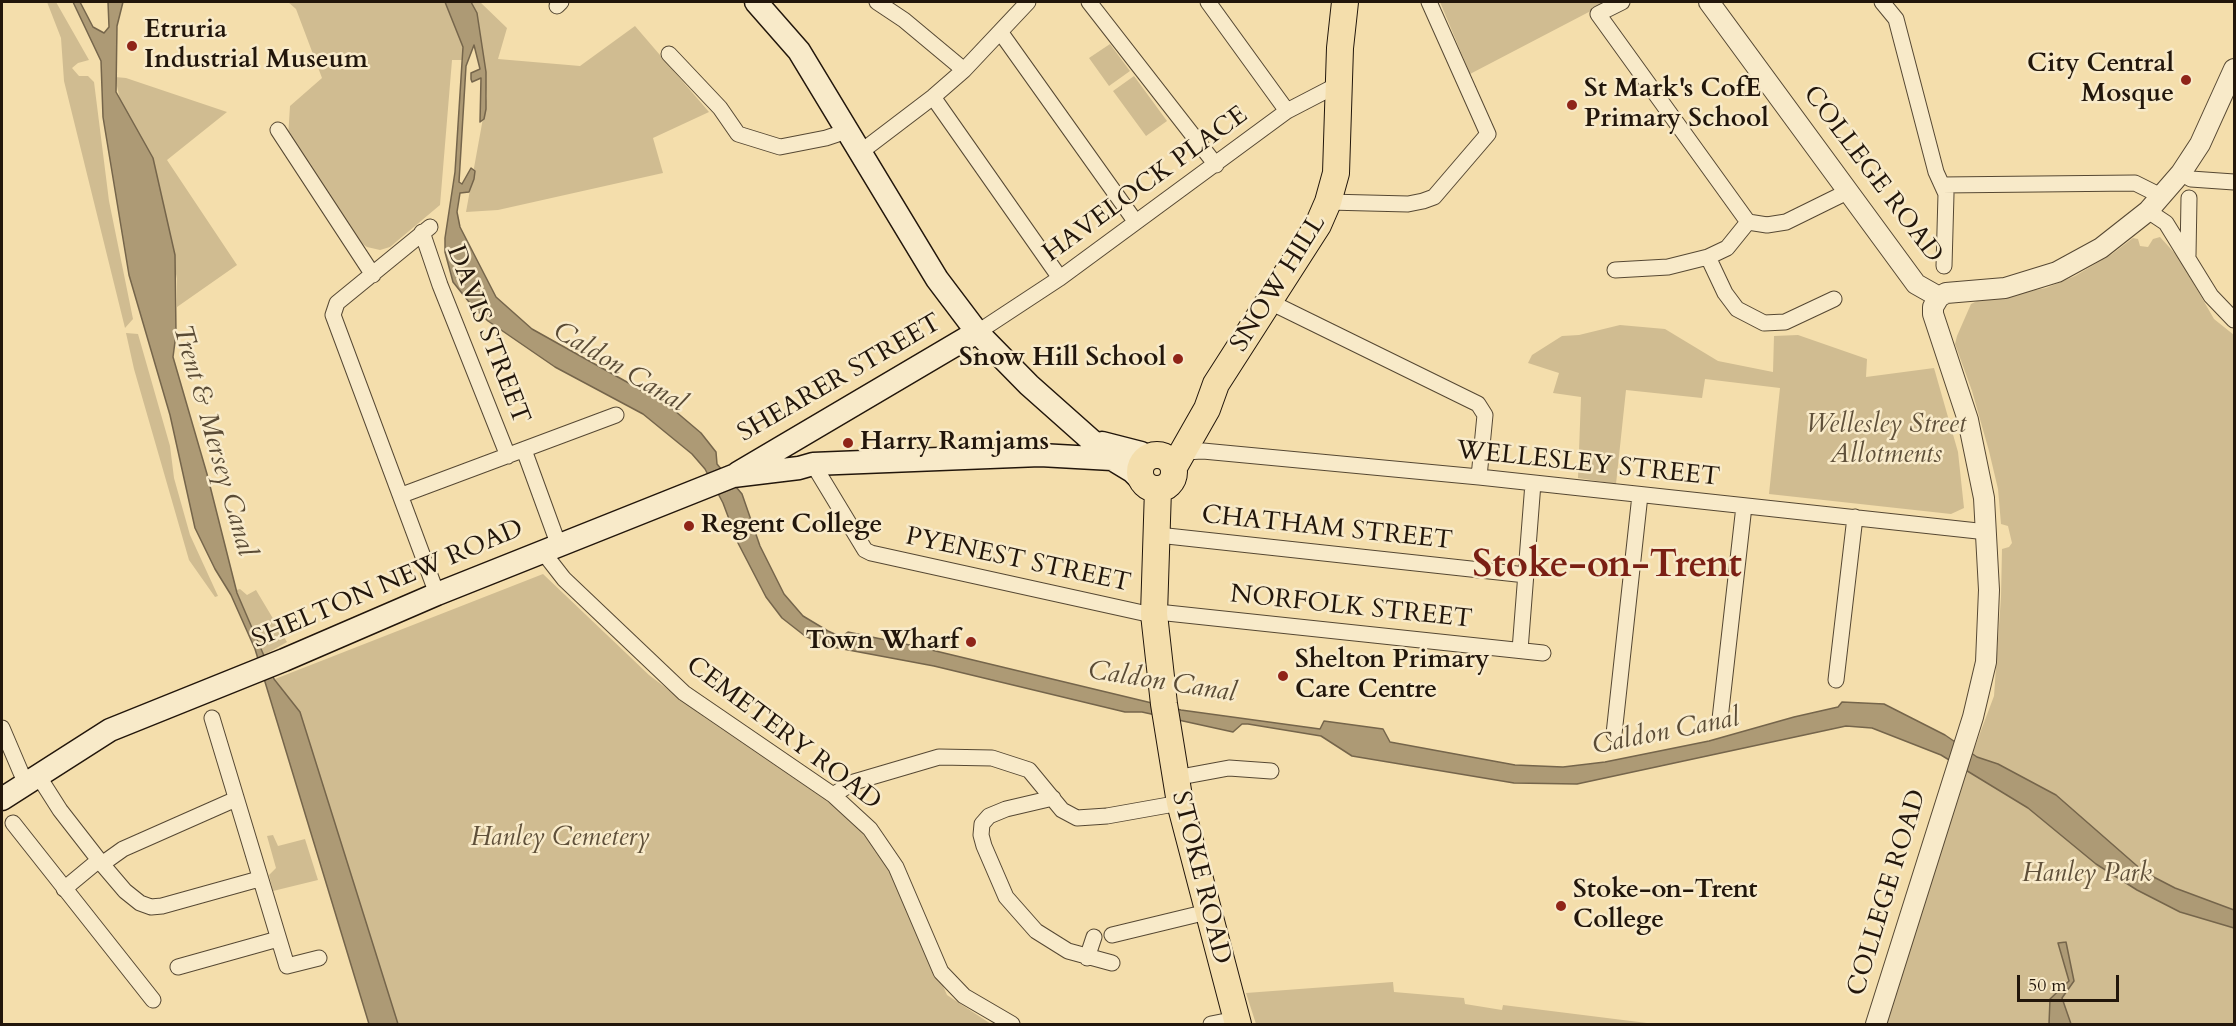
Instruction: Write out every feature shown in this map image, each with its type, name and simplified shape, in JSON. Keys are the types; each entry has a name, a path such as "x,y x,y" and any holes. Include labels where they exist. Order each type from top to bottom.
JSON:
{"main road":[{"path":"756,2 799,51 862,151 937,279 981,330 1100,451 1132,471 1161,467"},
{"name":"SNOW HILL","path":"1161,467 1207,409 1216,384 1318,225 1328,202 1336,172 1345,2"},
{"name":"SHEARER STREET","path":"733,476 981,330"},
{"name":"SHELTON NEW ROAD","path":"1040,455 1065,448 1071,423"},
{"path":"802,435 795,454 802,461 813,464"},
{"path":"1092,441 1141,453 1161,467"},
{"name":"SHELTON NEW ROAD","path":"2,799 110,730 284,660 437,594 733,476 799,468 813,464 1040,455 1112,459"},
{"name":"STOKE ROAD","path":"1161,467 1154,614 1164,704 1180,803 1237,1022"}],"street":[{"path":"877,2 904,20 964,70"},
{"path":"862,151 933,97 964,70 1028,2"},
{"path":"1089,2 1216,165"},
{"path":"1208,2 1287,111"},
{"path":"1328,202 1407,204 1434,197 1488,134 1429,2"},
{"path":"1622,2 1598,14 1749,222 1767,225 1786,222 1849,191"},
{"name":"COLLEGE ROAD","path":"1709,2 1916,284 1939,297 1933,307 1933,314 1968,420 1984,498 1989,590 1986,662 1965,742 1876,1024"},
{"path":"1882,2 1896,19 1946,194 1944,266"},
{"path":"1001,33 1135,221"},
{"path":"669,54 720,108 738,134 780,147 826,138 844,132 848,128"},
{"path":"1939,297 1954,291 2005,288 2052,275 2101,248 2155,203 2181,173 2200,144 2233,78"},
{"name":"HAVELOCK PLACE","path":"981,330 1060,278 1287,111 1339,84"},
{"path":"933,97 1060,278"},
{"path":"278,130 373,275 337,303 333,315 437,594"},
{"path":"2181,173 2191,179 2235,182"},
{"path":"1942,184 2135,183 2155,203 2211,296 2235,321"},
{"path":"2188,256 2189,198"},
{"path":"1615,270 1668,267 1708,257 1727,248 1749,222"},
{"name":"DAVIS STREET","path":"373,275 426,230 440,285 508,456"},
{"path":"1708,257 1725,293 1737,309 1764,323 1785,322 1834,299"},
{"path":"1270,302 1478,404 1485,415 1479,477"},
{"path":"402,495 616,415"},
{"name":"DAVIS STREET","path":"524,450 551,549"},
{"name":"WELLESLEY STREET","path":"1161,467 1203,451 1479,477 1987,532"},
{"name":"PYENEST STREET","path":"813,464 865,550 871,553 1154,614"},
{"path":"1520,650 1533,483"},
{"path":"1614,734 1640,495"},
{"path":"1720,719 1744,506"},
{"path":"1836,680 1855,517"},
{"name":"CHATHAM STREET","path":"1158,535 1526,575"},
{"name":"CEMETERY ROAD","path":"551,549 564,579 684,693 833,795 870,829 896,867 941,972 964,996 1012,1024"},
{"name":"NORFOLK STREET","path":"1154,614 1543,653"},
{"path":"212,718 287,966 319,958"},
{"path":"2,728 32,780 60,810 125,891 140,903 162,906 259,879"},
{"path":"833,795 854,782 939,757 992,758 1029,770 1062,810 1077,818 1107,816 1180,803"},
{"path":"1175,778 1229,768 1271,771"},
{"path":"1053,798 1006,809 989,816 982,824 981,835 1006,897 1020,915 1068,951 1112,963"},
{"path":"64,889 100,862 123,849 236,799"},
{"path":"13,823 153,1000"},
{"path":"1112,935 1207,912"},
{"path":"1087,958 1094,938"},
{"path":"178,967 278,939"},
{"path":"1211,1024 1237,1022"}],"green space":[{"path":"47,2 56,2 89,60 78,63 72,68 79,76 88,76 94,82 109,201 133,319 125,328 64,81 61,38"},
{"path":"288,2 445,2 463,47 462,60 452,60 440,205 390,247 380,250 367,247 355,239 288,138 290,106 322,78 296,9"},
{"path":"471,2 480,2 507,28 498,59 580,66 635,26 709,112 653,138 663,173 498,210 466,212 487,96 477,13"},
{"path":"1440,2 1608,2 1470,74"},
{"path":"1110,44 1130,71 1109,86 1089,58"},
{"path":"1134,76 1167,121 1146,136 1113,91"},
{"path":"115,77 126,78 227,112 167,160 237,265 177,307 177,279 153,158 120,100"},
{"name":"Hanley Park","path":"2160,237 2179,258 2214,319 2234,335 2234,1024 1886,1024 1959,789 1994,696 2002,549 2009,547 2012,543 2008,526 2001,524 1998,489 1972,391 1955,344 1957,336 1971,304 1977,301 2046,288 2075,276 2112,254 2133,238 2138,239 2140,246 2148,247 2153,239"},
{"name":"Wellesley Street Allotments","path":"1620,325 1665,329 1718,361 1773,372 1774,336 1798,335 1867,359 1866,377 1934,368 1958,452 1964,508 1951,514 1769,494 1780,388 1705,379 1702,398 1626,390 1616,484 1578,478 1581,397 1553,393 1559,373 1528,363 1532,355 1562,336 1579,335"},
{"path":"126,333 138,334 170,446 174,478 190,535 218,596 215,597 189,560 134,369"},
{"name":"Hanley Cemetery","path":"543,574 649,675 704,717 837,808 858,828 893,874 947,995 991,1024 398,1024 300,713 275,679"},
{"path":"240,589 247,595 256,590 287,642 264,655 236,590"},
{"path":"273,835 278,846 305,839 318,880 273,891 269,875 276,868 267,836"},
{"path":"1393,982 1394,992 1464,998 1465,1004 1502,1010 1503,1005 1655,1024 1256,1024 1246,993"}],"shaded area":[{"path":"73,2 80,2 93,27 104,33 109,27 108,2 123,2 117,26 116,92 153,158 175,255 176,334 173,357 207,474 237,593 274,679 300,712 398,1024 369,1024 255,649 231,595 195,528 170,415 129,275 103,117 101,61"},
{"path":"445,2 471,2 477,13 486,72 486,109 484,119 480,122 481,78 472,82 471,79 471,73 480,69 474,45 466,66 459,182 462,184 471,168 475,171 469,192 460,193 457,212 460,227 496,297 532,329 668,405 701,433 716,452 717,464 742,494 760,546 784,594 803,616 828,631 841,637 848,632 919,647 1181,710 1320,729 1324,721 1383,729 1390,742 1515,765 1563,767 1605,762 1709,741 1838,707 1842,702 1884,704 1945,735 1977,757 1998,764 2056,795 2144,872 2175,888 2234,910 2234,928 2180,912 2137,890 2096,864 2028,808 1941,755 1872,728 1846,726 1577,784 1514,783 1352,756 1321,736 1248,724 1242,724 1233,732 1142,712 1125,712 934,666 827,646 805,636 782,618 766,597 738,543 723,503 705,469 692,454 643,414 555,367 488,321 473,307 453,282 445,252 445,238 455,172 463,47"},
{"path":"2066,942 2074,981 2062,998 2071,1024 2049,1024 2050,999 2069,981 2058,943"}],"place":[{"name":"Etruria Industrial Museum","path":"132,46"},
{"name":"City Central Mosque","path":"2186,80"},
{"name":"St Mark's CofE Primary School","path":"1572,105"},
{"name":"Snow Hill School","path":"1178,359"},
{"name":"Harry Ramjams","path":"848,443"},
{"name":"Regent College","path":"689,526"},
{"name":"Town Wharf","path":"971,642"},
{"name":"Shelton Primary Care Centre","path":"1283,676"},
{"name":"Stoke-on-Trent College","path":"1561,906"}],"district":[{"name":"Stoke-on-Trent","path":"1607,567"}],"water label":[{"name":"Caldon Canal","path":"619,368"},
{"name":"Trent & Mersey Canal","path":"213,441"},
{"name":"Caldon Canal","path":"1162,683"},
{"name":"Caldon Canal","path":"1666,733"}]}
